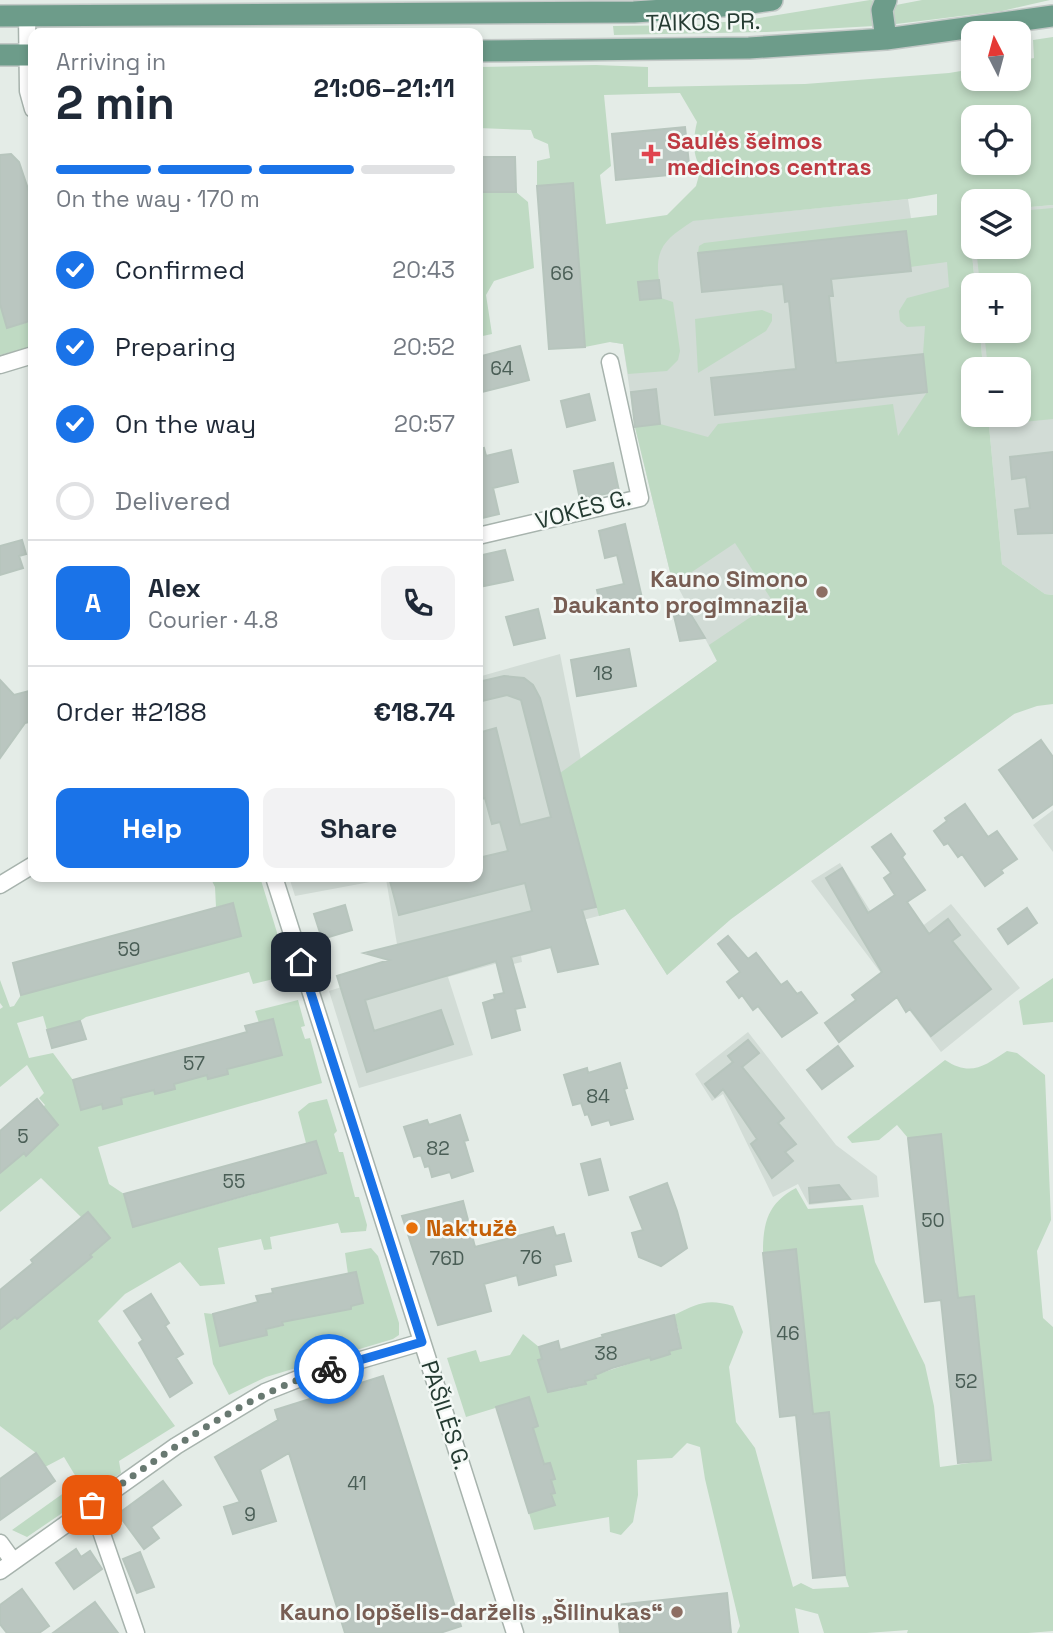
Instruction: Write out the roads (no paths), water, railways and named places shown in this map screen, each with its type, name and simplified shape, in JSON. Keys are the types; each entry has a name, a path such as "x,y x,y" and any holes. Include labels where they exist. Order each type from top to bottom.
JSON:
{"main road":[{"name":"TAIKOS PR.","path":"0,16 634,12 772,0"},
{"path":"886,0 882,9 886,39"},
{"name":"TAIKOS PR.","path":"483,51 749,48 886,39 1053,16"},
{"path":"0,55 28,55"}],"street":[{"path":"27,15 28,28"},
{"path":"0,365 28,357"},
{"name":"VOKĖS G.","path":"483,535 640,498 610,362"},
{"path":"0,885 28,868"},
{"name":"PAŠILĖS G.","path":"276,882 515,1633"},
{"path":"0,1543 7,1566 176,1446 265,1392 303,1377 422,1342"},
{"path":"92,1505 136,1633"}],"place":[{"name":"Saulės šeimos medicinos centras","path":"651,154"},
{"name":"Kauno Simono Daukanto progimnazija","path":"822,592"},
{"name":"Naktužė","path":"412,1228"},
{"name":"Kauno lopšelis-darželis „Šilinukas“","path":"677,1612"}]}
